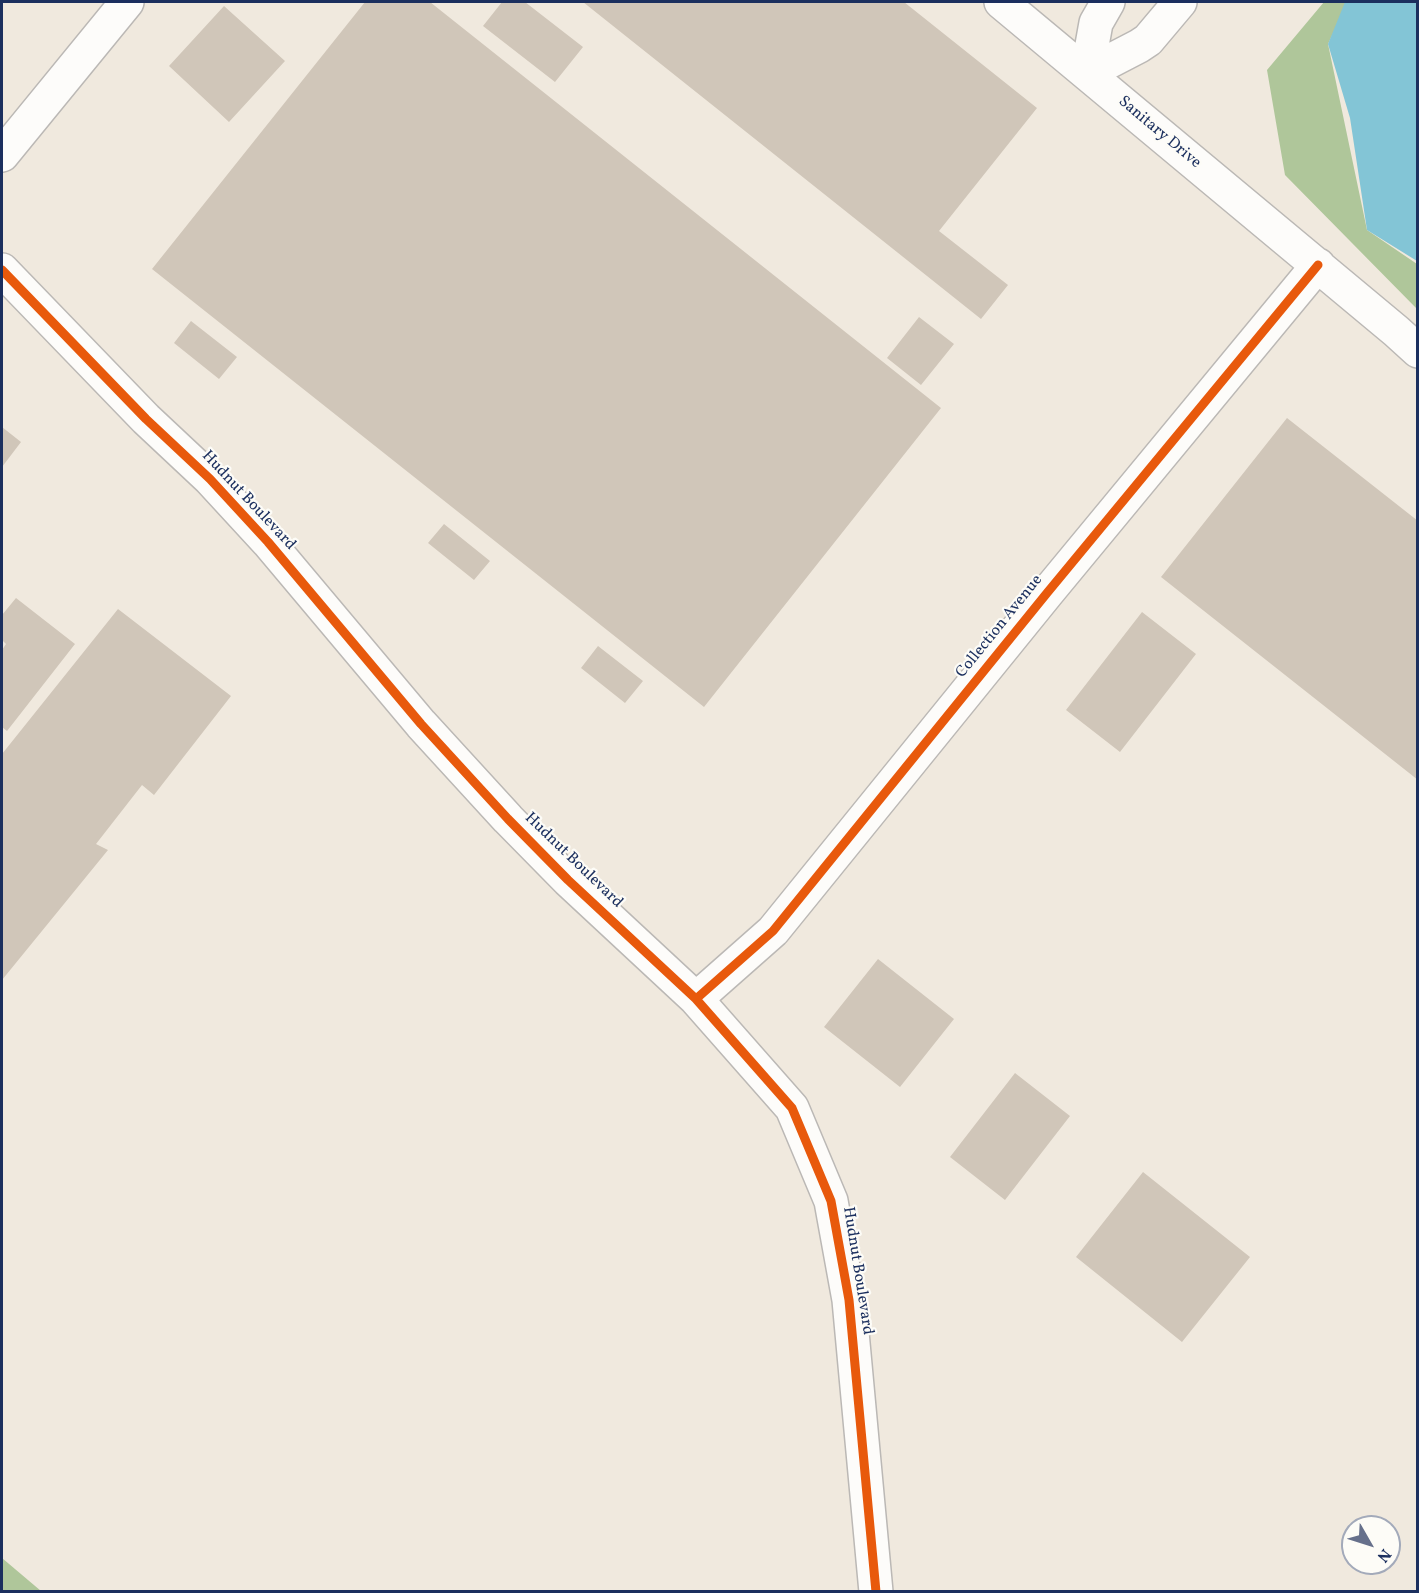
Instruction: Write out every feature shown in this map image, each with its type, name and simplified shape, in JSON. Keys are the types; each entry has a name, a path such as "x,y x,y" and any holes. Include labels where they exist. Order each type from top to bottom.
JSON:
{"street":[{"path":"2,155 127,2"},
{"name":"Sanitary Drive","path":"1001,2 1418,351"},
{"path":"1087,73 1096,23 1108,2"},
{"path":"1087,73 1148,40 1180,2"},
{"name":"Collection Avenue","path":"696,999 773,931 1318,265"},
{"name":"Hudnut Boulevard","path":"2,270 146,419 229,500 274,549 421,724 508,819 568,880 696,999 792,1108 831,1201 849,1300 876,1592"}],"green space":[{"path":"1324,2 1348,2 1328,44 1367,230 1417,264 1417,309 1285,175 1267,70"},
{"path":"2,1558 41,1591 2,1591"}],"water":[{"path":"1345,2 1417,2 1417,261 1367,230 1350,118 1328,44"}],"building":[{"path":"365,2 430,2 941,408 704,707 152,269"},
{"path":"502,2 525,2 583,47 555,82 483,26"},
{"path":"583,2 904,2 1037,108 939,231 1008,285 981,319"},
{"path":"224,6 285,61 229,122 169,66"},
{"path":"919,317 954,344 921,385 887,358"},
{"path":"191,321 237,357 219,379 174,343"},
{"path":"1287,418 1418,521 1418,780 1161,577"},
{"path":"2,427 21,442 2,467"},
{"path":"444,524 490,561 474,580 428,543"},
{"path":"16,598 75,644 7,731 2,727 2,650 6,644 2,640 2,615"},
{"path":"118,609 231,696 154,795 142,785 96,844 108,850 2,980 2,754"},
{"path":"1142,612 1196,654 1120,752 1066,710"},
{"path":"598,646 643,681 625,703 581,668"},
{"path":"878,959 954,1019 900,1087 824,1027"},
{"path":"1015,1073 1070,1116 1005,1200 950,1157"},
{"path":"1143,1172 1250,1257 1182,1342 1076,1257"}],"cycle path":[{"path":"696,999 773,931 1047,593 1318,265"},
{"path":"2,270 146,419 210,479 268,542 421,724 508,819 568,880 696,999 792,1108 831,1201 849,1300 876,1592"}]}
